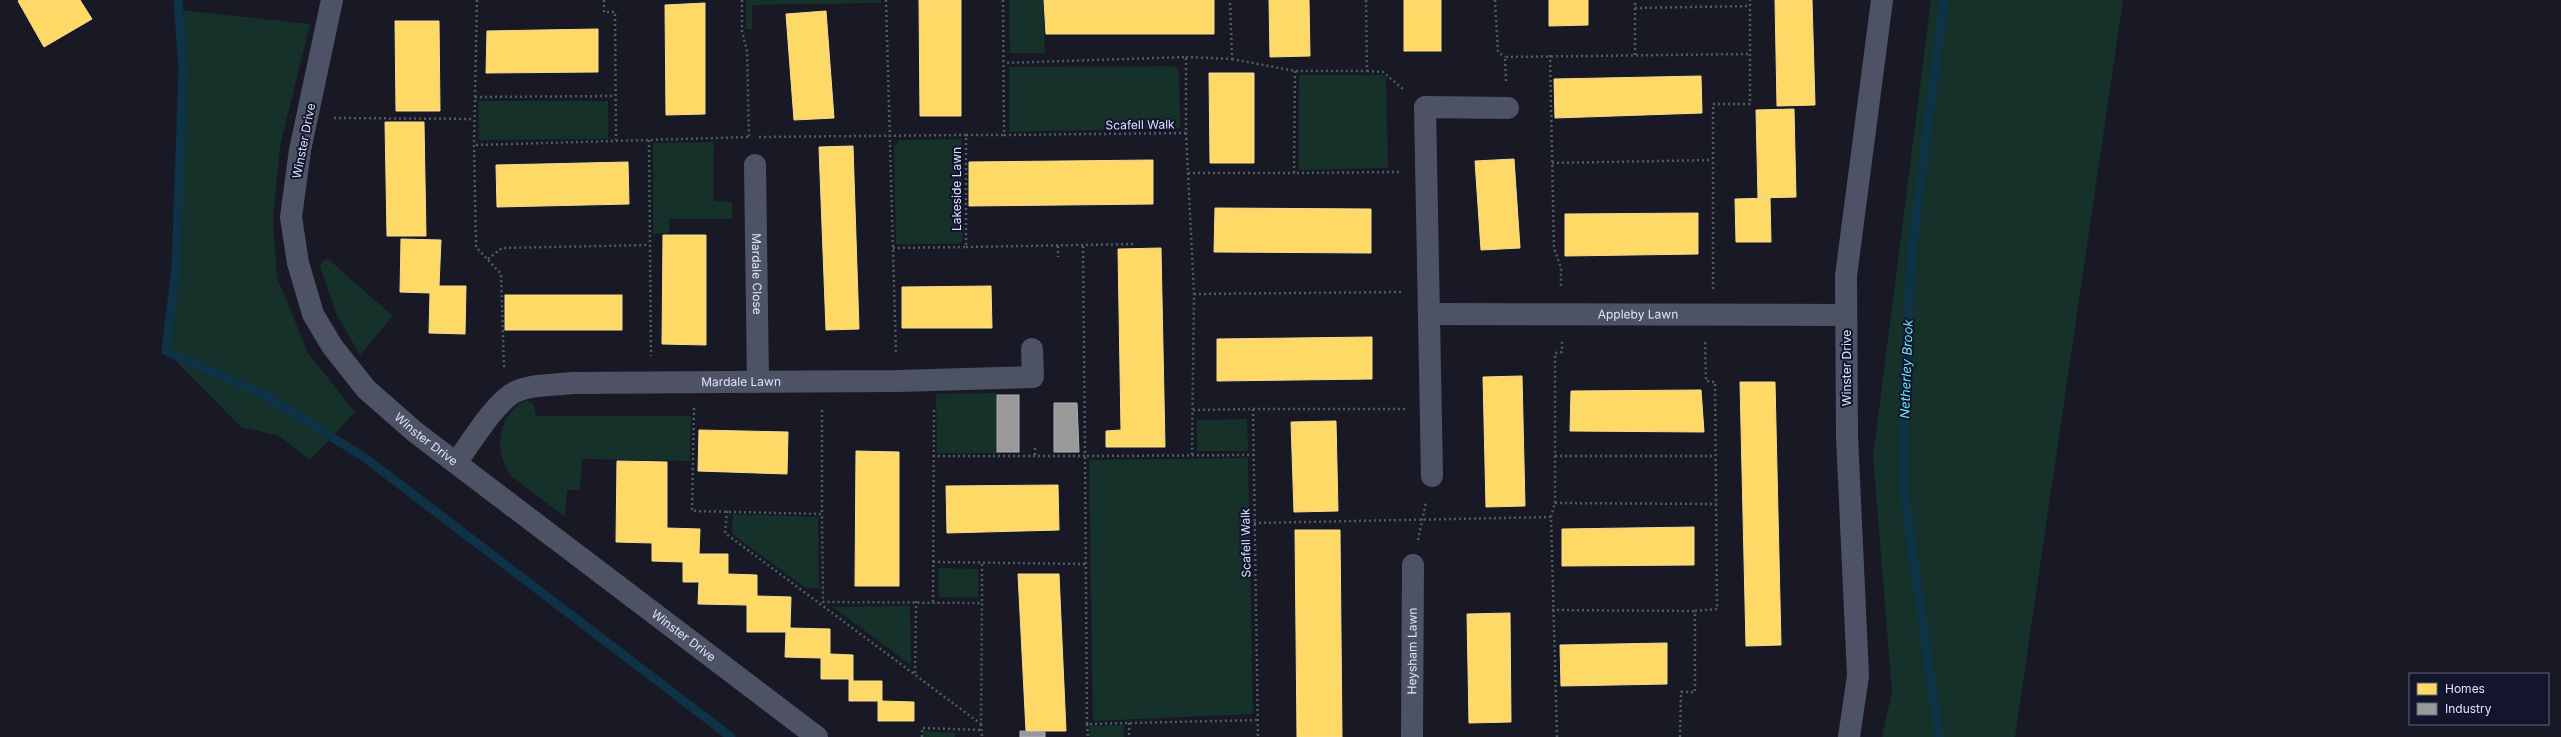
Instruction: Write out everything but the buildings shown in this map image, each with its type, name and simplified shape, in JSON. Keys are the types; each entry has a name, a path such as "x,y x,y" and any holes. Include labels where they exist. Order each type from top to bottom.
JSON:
{"street":[{"name":"Winster Drive","path":"332,0 300,150 292,217 298,263 313,314 332,346 366,389 415,432 817,737"},
{"name":"Winster Drive","path":"1849,737 1858,676 1847,436 1846,276 1882,0"},
{"path":"1432,476 1425,107 1508,108"},
{"name":"Mardale Close","path":"755,165 758,382"},
{"name":"Appleby Lawn","path":"1429,314 1846,315"},
{"name":"Mardale Lawn","path":"514,392 531,387 573,383 822,382 1033,377 1032,349"},
{"path":"456,463 486,422 514,392"},
{"name":"Heysham Lawn","path":"1412,737 1413,565"}],"path":[{"path":"477,0 474,97 476,145 476,247 501,274 504,370 514,392"},
{"path":"604,0 604,12 615,12 616,140"},
{"path":"742,0 742,31 747,51 749,137"},
{"path":"886,0 891,248 897,381"},
{"path":"1003,0 1004,135"},
{"path":"1230,0 1232,59"},
{"path":"1366,0 1367,71"},
{"path":"1495,0 1498,52 1505,57 1550,55 1749,54"},
{"path":"1635,0 1635,55"},
{"path":"1552,610 1695,611 1717,609 1715,382 1706,381 1709,314 1713,104 1750,104 1750,0"},
{"path":"1635,8 1750,6"},
{"path":"1550,55 1554,248 1561,268 1562,352 1555,353 1555,503 1551,517 1552,610 1557,737"},
{"path":"1004,62 1186,57 1232,59 1295,71 1383,72 1425,107"},
{"name":"Scafell Walk","path":"966,136 1186,133 1186,57"},
{"path":"1505,57 1508,108"},
{"path":"1294,173 1295,71"},
{"path":"474,97 615,96"},
{"path":"308,118 474,119"},
{"path":"1186,133 1194,294 1192,455"},
{"name":"Lakeside Lawn","path":"476,145 749,137 966,136 966,247"},
{"path":"649,140 651,383"},
{"path":"1552,164 1712,160"},
{"path":"1188,173 1426,172"},
{"name":"Lakeside Lawn","path":"891,248 1135,244"},
{"path":"488,260 502,248 649,245"},
{"path":"1083,245 1085,564 1088,737"},
{"path":"1058,246 1058,257"},
{"path":"1194,294 1428,292"},
{"path":"933,602 934,380"},
{"path":"695,382 692,511 822,514"},
{"path":"822,382 822,603"},
{"path":"1193,410 1430,408"},
{"name":"Scafell Walk","path":"1254,409 1254,523 1258,737"},
{"path":"1035,448 1035,456"},
{"path":"933,456 1254,455"},
{"path":"1555,456 1715,456"},
{"path":"1413,565 1432,476"},
{"path":"1555,503 1716,504"},
{"path":"727,511 725,533 822,603 981,724"},
{"path":"1254,523 1551,517"},
{"path":"933,562 982,564 1085,564"},
{"path":"982,564 982,737"},
{"path":"822,603 916,601 982,603"},
{"path":"915,673 916,601"},
{"path":"1680,737 1681,692 1695,692 1695,611"},
{"path":"1087,724 1258,720"},
{"path":"1129,723 1129,737"},
{"path":"922,737 922,728 982,730"}],"green space":[{"path":"746,0 881,0 881,3 752,5 752,29 746,29"},
{"path":"1009,0 1043,0 1045,53 1010,53"},
{"path":"1931,0 2123,0 2015,737 1882,737 1892,691 1873,457"},
{"path":"179,10 310,24 280,146 273,220 277,277 308,353 355,412 310,460 279,436 241,427 166,351 178,224 180,181 182,95"},
{"path":"1174,66 1179,71 1180,128 1009,132 1009,67"},
{"path":"1299,75 1382,75 1386,78 1388,168 1299,170"},
{"path":"478,101 608,101 608,139 479,140"},
{"path":"962,139 962,242 957,244 896,244 894,147 899,140"},
{"path":"714,142 713,200 732,203 732,219 669,219 669,233 653,234 653,143"},
{"path":"328,259 393,316 360,355 336,313 320,266 323,261"},
{"path":"996,393 996,453 937,453 936,394"},
{"path":"526,400 534,405 536,416 691,416 690,461 582,459 580,490 567,490 565,517 511,476 505,466 500,445 504,424 516,407"},
{"path":"1247,419 1248,451 1197,451 1197,420"},
{"path":"1248,458 1253,714 1093,721 1089,460"},
{"path":"733,514 818,517 819,588 806,588 732,534"},
{"path":"938,568 978,569 978,598 939,597"},
{"path":"910,606 911,665 833,607"},
{"path":"1124,725 1124,737 1090,737 1089,726"},
{"path":"923,731 955,733 955,737 924,737"}],"waterway":[{"path":"178,0 183,67 176,267 166,351 262,394 364,457 731,737"},
{"name":"Netherley Brook","path":"1939,737 1905,499 1904,394 1912,248 1944,0"}]}
